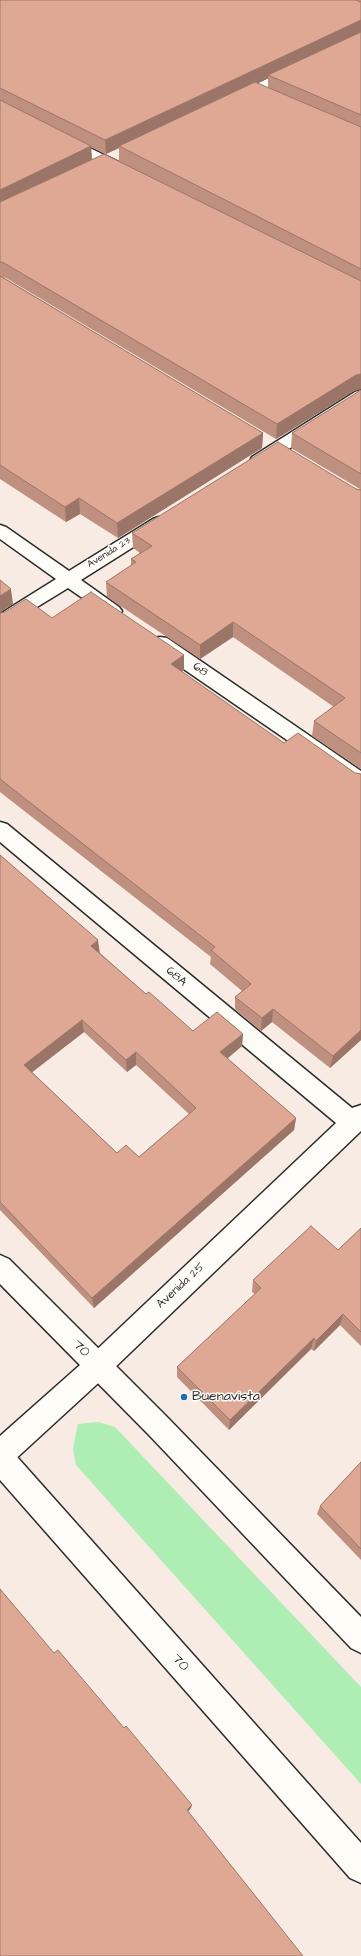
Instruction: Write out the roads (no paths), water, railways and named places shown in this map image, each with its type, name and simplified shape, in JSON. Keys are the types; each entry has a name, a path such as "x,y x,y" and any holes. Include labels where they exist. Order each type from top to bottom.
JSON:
{"street":[{"path":"225,103 304,66"},
{"path":"254,90 268,96"},
{"path":"56,136 133,175"},
{"path":"91,168 119,154"},
{"path":"243,470 361,395"},
{"name":"Avenida 23","path":"0,622 176,512"},
{"path":"0,531 126,620"},
{"name":"68","path":"146,633 361,781"},
{"name":"68A","path":"0,830 357,1119"},
{"name":"Avenida 25","path":"0,1454 98,1366 357,1119"},
{"name":"70","path":"0,1267 361,1638"},
{"name":"70","path":"0,1459 361,1867"}],"place":[{"name":"Buenavista","path":"184,1397"}]}
